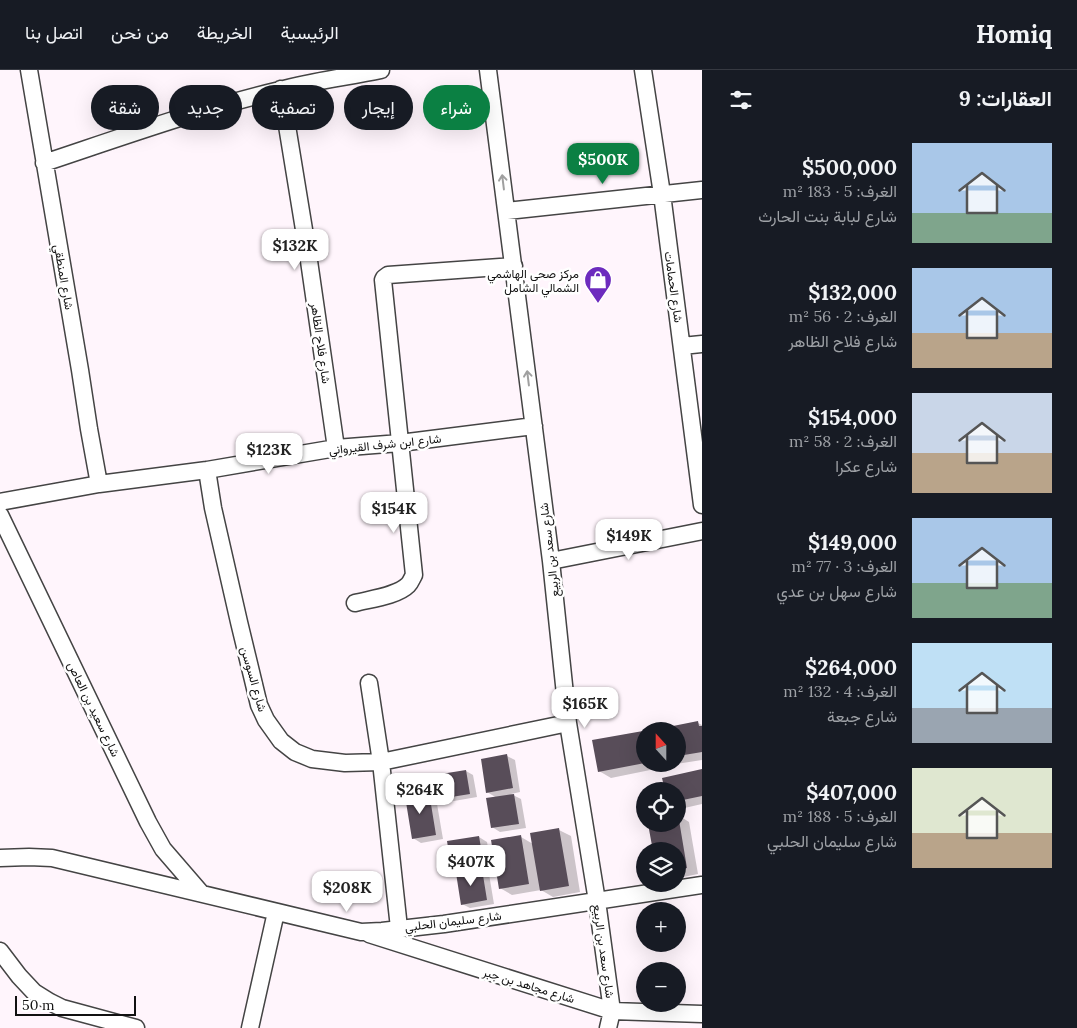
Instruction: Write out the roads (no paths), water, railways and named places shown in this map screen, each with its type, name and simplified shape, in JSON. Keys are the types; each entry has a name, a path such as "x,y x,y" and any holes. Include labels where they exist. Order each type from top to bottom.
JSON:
{"street":[{"name":"شارع المنطقي","path":"28,70 99,484"},
{"path":"303,85 381,70"},
{"name":"شارع سعد بن الربيع","path":"488,70 534,426 568,723 597,901 612,1011 608,1028"},
{"name":"شارع الحمامات","path":"643,70 662,194 702,505"},
{"path":"44,163 154,126 252,97"},
{"name":"شارع فلاح الظاهر","path":"288,130 336,448"},
{"path":"507,211 702,190"},
{"path":"355,603 394,593 410,584 414,574 382,282 388,276 514,266"},
{"path":"682,346 702,344"},
{"name":"شارع ابن شرف القيرواني","path":"0,502 99,484 207,470 336,448 400,443 534,426"},
{"name":"شارع السوسن","path":"207,470 213,508 259,705 266,720 281,741 295,752 312,759 345,763 381,762 568,723"},
{"name":"شارع سعيد بن العاص","path":"0,515 148,822 163,849 201,894"},
{"path":"550,561 702,531"},
{"path":"369,684 381,762 399,928"},
{"name":"شارع سليمان الحلبي","path":"0,858 52,858 360,932 444,924 702,885"},
{"path":"250,1028 276,912"},
{"name":"شارع مجاهد بن جبر","path":"360,932 612,1011 702,1014"},
{"path":"0,951 34,992 50,1002 62,1008 136,1028"}],"place":[{"name":"مركز صحي الهاشمي الشمالي الشامل","path":"598,304"}]}
